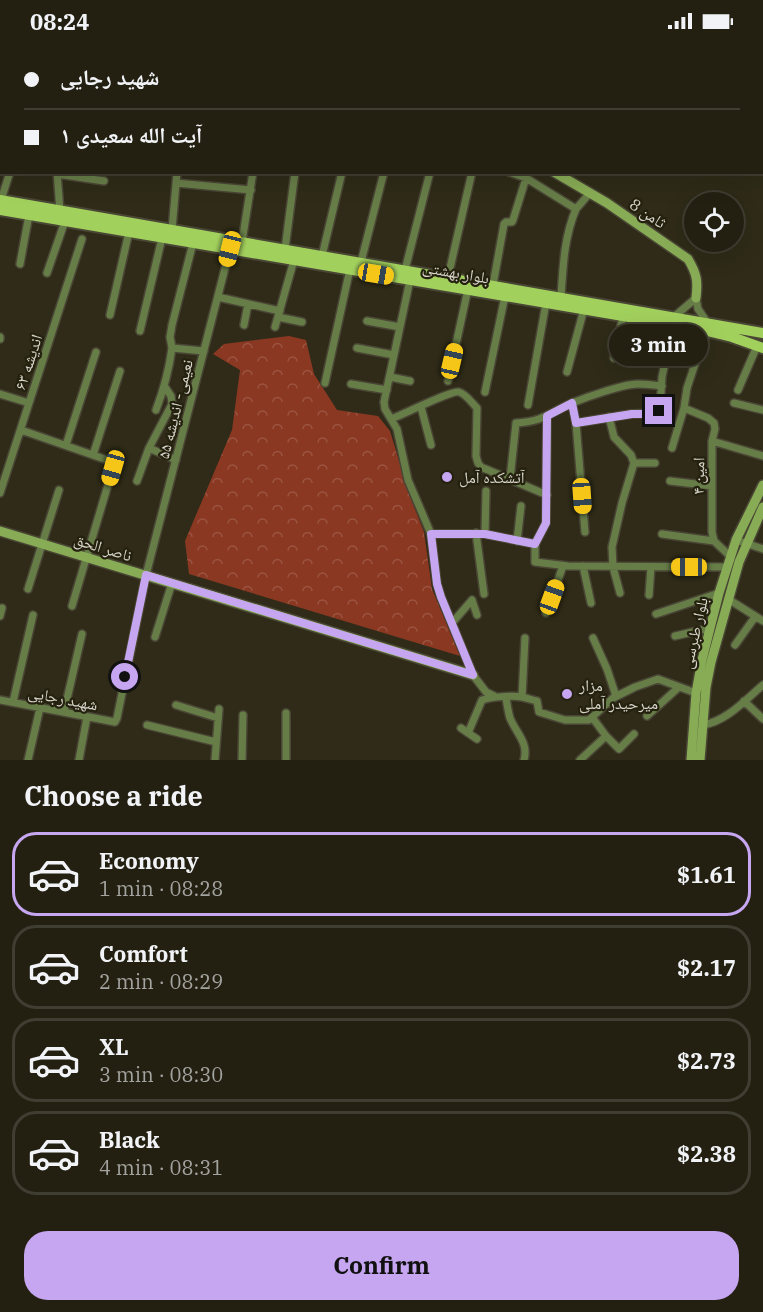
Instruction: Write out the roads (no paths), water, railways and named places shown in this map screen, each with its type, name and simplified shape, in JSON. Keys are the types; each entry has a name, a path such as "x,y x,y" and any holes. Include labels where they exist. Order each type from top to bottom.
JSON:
{"main road":[{"name":"بلوار بهشتی","path":"0,200 162,238 294,260 355,266 408,275 468,290 623,316 674,320"},
{"name":"بلوار بهشتی","path":"0,210 172,230 322,256 355,266"},
{"name":"بلوار بهشتی","path":"408,275 448,277 707,326 763,333"},
{"name":"بلوار بهشتی","path":"707,326 760,347"}],"street":[{"path":"0,200 9,174"},
{"path":"47,273 62,216 57,174"},
{"path":"63,174 104,181"},
{"path":"172,230 177,174"},
{"path":"242,242 253,174"},
{"path":"285,249 294,174"},
{"path":"322,256 342,174"},
{"path":"325,383 355,266 383,174"},
{"path":"430,174 384,402 385,409 397,429 408,480 431,534 437,584 441,597 473,675 486,692 494,696 522,697 537,701 539,712 565,720 589,720 616,696 658,679 696,693"},
{"path":"448,277 472,174"},
{"path":"515,174 526,178 576,209"},
{"name":"ثامن 8","path":"557,174 607,203 688,259 698,282 696,298"},
{"path":"493,285 504,224 513,220 526,178"},
{"path":"176,183 250,189"},
{"path":"561,297 566,242 572,217 589,194"},
{"path":"20,264 29,215"},
{"path":"110,315 129,232"},
{"path":"140,331 162,238"},
{"name":"اندیشه ۶۳","path":"0,493 82,239"},
{"path":"156,410 165,387 169,368 172,325 193,243"},
{"name":"نعیمی- اندیشه ۵۵","path":"146,575 230,249"},
{"path":"276,327 294,260"},
{"path":"447,381 468,290"},
{"path":"485,392 505,296"},
{"path":"218,297 248,304 302,322"},
{"path":"576,423 632,414 655,414 659,411 674,320 696,298"},
{"path":"672,448 684,408 687,388 707,326 698,309 696,298"},
{"path":"528,405 546,303"},
{"path":"244,325 248,304"},
{"path":"567,372 584,309"},
{"path":"614,358 623,316"},
{"path":"367,321 400,327"},
{"path":"171,344 204,351"},
{"path":"738,390 760,347"},
{"path":"357,348 394,355"},
{"path":"66,445 96,352"},
{"path":"93,455 120,371"},
{"path":"390,377 410,381"},
{"path":"351,384 387,390"},
{"path":"510,479 516,423 541,419 572,403 625,386 637,384 662,386"},
{"path":"137,481 149,448 172,404 171,396 165,387"},
{"path":"391,419 452,392 465,395 477,408 476,456 478,463 547,495"},
{"path":"0,393 29,402"},
{"path":"572,403 576,423 585,532"},
{"path":"734,403 763,410"},
{"path":"421,407 431,445"},
{"name":"امین ۴","path":"684,408 712,420 715,426 712,441 711,519 714,541"},
{"path":"547,416 546,523 535,544 536,562 566,566 726,567"},
{"path":"609,417 614,437 631,455 634,463 612,547 613,567 620,593"},
{"path":"21,430 112,464 72,606"},
{"path":"712,441 763,456"},
{"path":"149,448 176,460"},
{"path":"634,463 655,463"},
{"path":"670,481 712,486"},
{"name":"بلوار طبرسی","path":"692,759 703,725 706,687 711,662 739,562 741,542 763,485"},
{"path":"28,589 59,490"},
{"path":"485,534 486,491"},
{"path":"517,541 521,506"},
{"name":"بلوار طبرسی","path":"692,759 696,693 702,660 726,567 730,556 763,507"},
{"name":"ناصر الحق","path":"0,531 473,675"},
{"path":"431,534 476,533 535,544"},
{"path":"476,533 484,594"},
{"path":"662,534 714,541 730,556"},
{"path":"741,542 763,549"},
{"path":"546,613 566,566"},
{"path":"583,566 591,603"},
{"path":"649,595 651,567"},
{"name":"شهید رجایی","path":"0,700 115,722 146,575"},
{"path":"155,637 172,583"},
{"path":"656,614 719,593"},
{"path":"728,599 763,621"},
{"path":"452,623 472,600 477,615"},
{"path":"13,702 33,615"},
{"path":"735,645 755,617"},
{"path":"675,636 710,628"},
{"path":"64,712 82,634"},
{"path":"522,697 525,638"},
{"path":"593,638 616,696"},
{"path":"703,725 723,719 763,685"},
{"path":"647,716 679,687"},
{"path":"468,733 482,700 494,696"},
{"path":"506,698 510,716 525,745 524,760"},
{"path":"744,701 763,719"},
{"path":"176,705 218,718"},
{"path":"28,760 40,708"},
{"path":"215,760 219,709"},
{"path":"286,713 286,760"},
{"path":"242,760 243,715"},
{"path":"79,760 87,717"},
{"path":"592,717 619,749 634,734"},
{"path":"147,725 216,742"},
{"path":"461,728 477,739"},
{"path":"580,760 606,736"}],"place":[{"name":"آتشکده آمل","path":"447,477"},
{"name":"مزار میرحیدر آملی","path":"567,694"}]}
